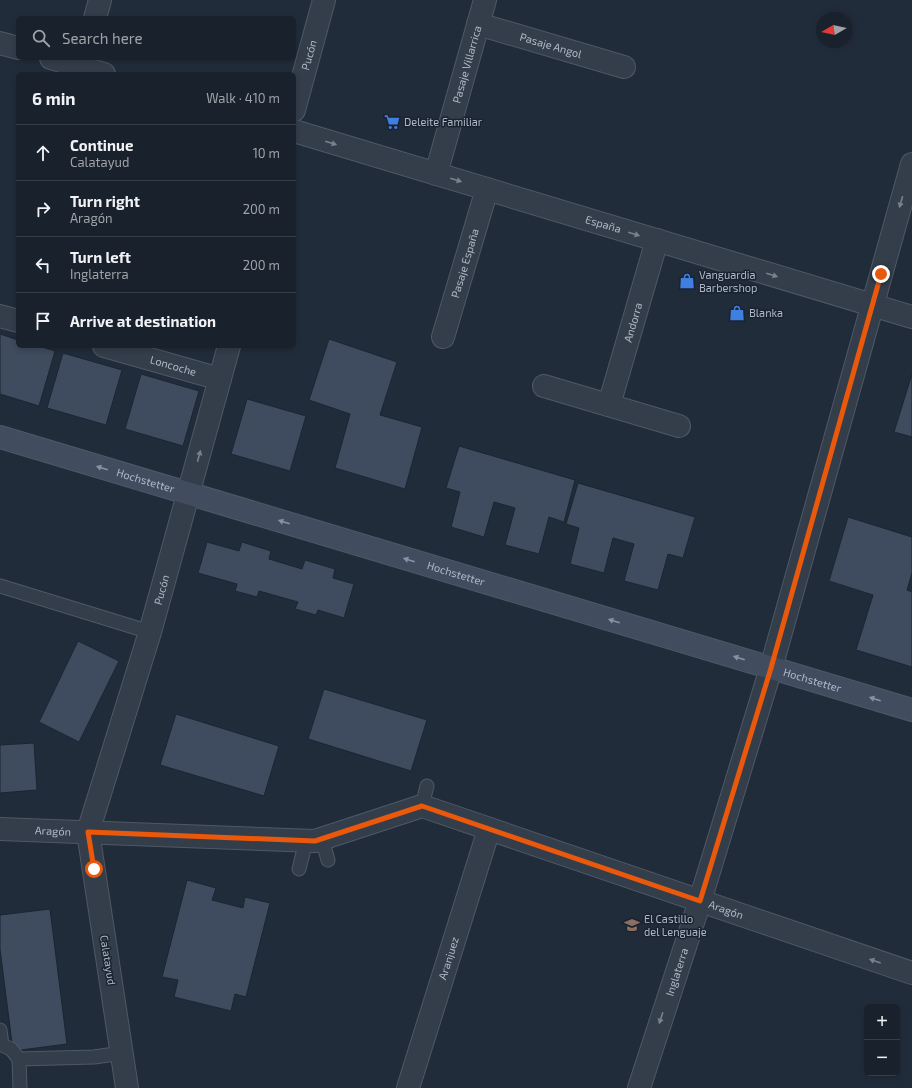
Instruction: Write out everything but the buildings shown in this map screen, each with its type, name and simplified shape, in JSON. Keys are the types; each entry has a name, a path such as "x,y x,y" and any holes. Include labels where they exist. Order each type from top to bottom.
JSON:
{"main road":[{"name":"Hochstetter","path":"0,437 912,710"}],"street":[{"path":"96,16 100,0"},
{"name":"Pucón","path":"296,103 324,0"},
{"name":"Pasaje Villarrica","path":"436,174 485,0"},
{"name":"Pasaje Angol","path":"478,24 624,67"},
{"path":"64,60 83,63 100,72"},
{"name":"España","path":"296,132 912,317"},
{"name":"Inglaterra","path":"638,1088 700,901 771,668 912,164"},
{"name":"Pasaje España","path":"443,337 487,189"},
{"name":"Andorra","path":"609,405 657,240"},
{"path":"0,316 16,321"},
{"name":"Loncoche","path":"111,348 220,379"},
{"name":"Pucón","path":"88,832 150,632 228,348"},
{"path":"544,386 679,426"},
{"name":"Aragón","path":"0,829 314,840 425,796 489,828 912,973"},
{"name":"Aranjuez","path":"408,1088 489,828"},
{"name":"Calatayud","path":"88,832 127,1088"}],"lane":[{"path":"0,586 150,632"},
{"path":"299,869 314,840 328,860"},
{"path":"0,1030 2,1045 11,1049 19,1059 20,1088"},
{"path":"19,1059 94,1057 122,1053"}],"place":[{"name":"Deleite Familiar","path":"392,122"},
{"name":"Vanguardia Barbershop","path":"687,281"},
{"name":"Blanka","path":"737,313"},
{"name":"El Castillo del Lenguaje","path":"632,925"}],"route":[{"path":"94,869 88,832 315,841 422,806 700,901 771,668 881,274"}]}
